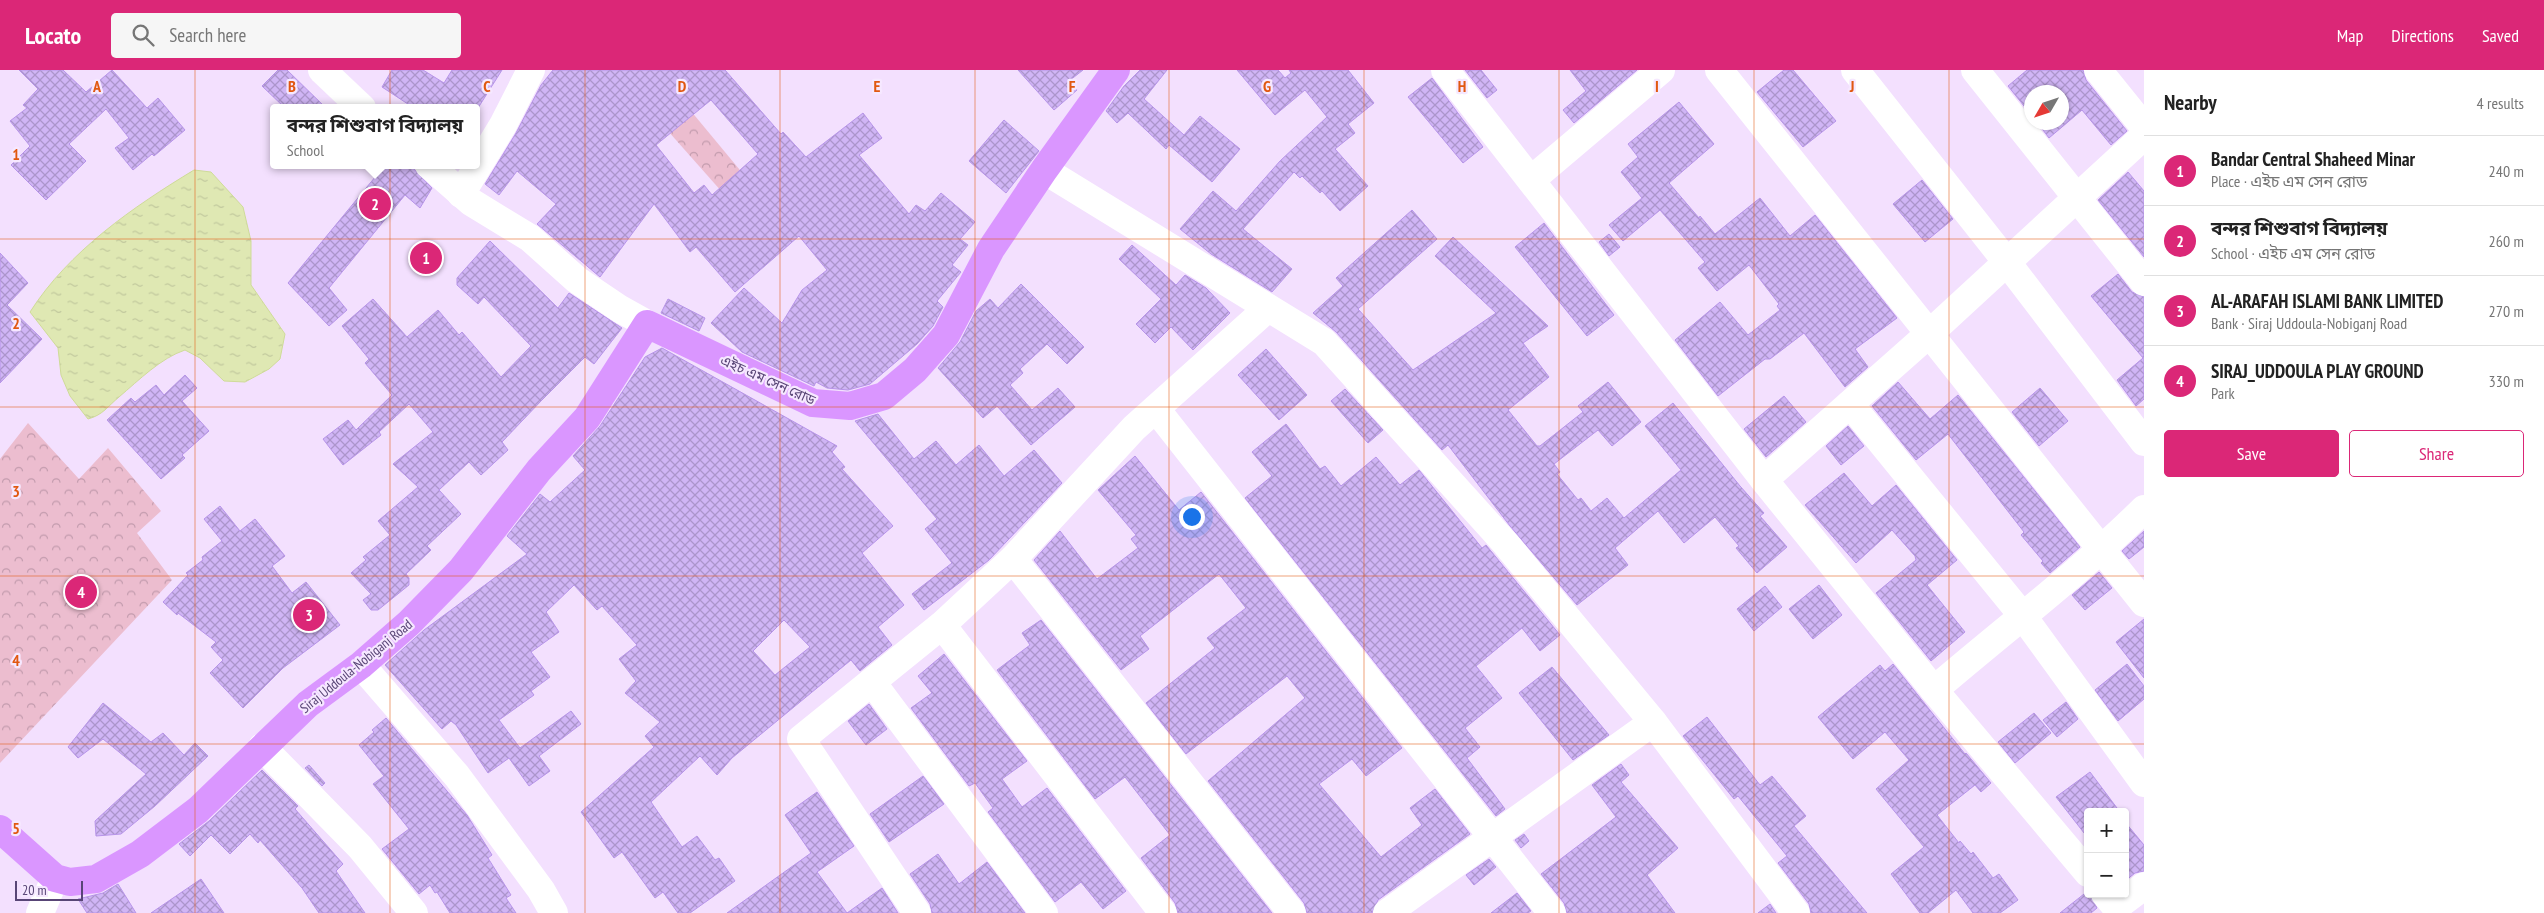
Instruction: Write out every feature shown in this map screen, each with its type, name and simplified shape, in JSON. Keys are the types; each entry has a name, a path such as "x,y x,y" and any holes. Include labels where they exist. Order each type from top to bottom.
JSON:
{"main road":[{"name":"এইচ এম সেন রোড","path":"648,324 813,403 850,406 884,396 915,370 946,335 991,249 1044,170 1116,70"},
{"name":"Siraj Uddoula-Nobiganj Road","path":"55,878 70,882 96,879 140,854 198,810 308,704 361,665 409,623 461,570 539,470 587,418 648,324"},
{"path":"0,829 55,878"}],"street":[{"path":"322,70 358,104"},
{"path":"480,163 503,125 531,70"},
{"path":"1445,70 1764,480 1934,690 2084,868"},
{"path":"1531,180 1661,70"},
{"path":"1719,70 2144,603"},
{"path":"1855,70 2006,261 2144,442"},
{"path":"1975,70 2144,282"},
{"path":"2098,70 2144,127"},
{"path":"1764,480 1930,333 2144,136"},
{"name":"এইচ এম সেন রোড","path":"433,169 471,202 530,238 577,280 620,310 648,324"},
{"path":"461,194 476,169"},
{"path":"1044,170 1324,342 1506,544 1653,722 1796,913"},
{"path":"917,913 801,739 942,625 1013,559 1134,428 1268,308"},
{"path":"1850,404 2022,615 2144,783"},
{"path":"1156,409 1552,913"},
{"path":"1934,690 2101,550 2144,509"},
{"path":"1013,559 1292,913"},
{"path":"942,625 1163,913"},
{"path":"361,665 457,776 541,890 554,913"},
{"path":"872,682 1044,913"},
{"path":"1387,913 1653,722"},
{"path":"262,747 360,847 414,913"},
{"path":"40,913 55,878"},
{"path":"2109,905 2144,886"}],"green space":[{"path":"671,87 754,187 730,201 668,131"},
{"path":"28,423 79,479 108,448 161,511 137,533 172,580 0,763 0,459"}],"water":[{"path":"194,170 211,172 243,207 251,241 251,285 285,334 280,359 269,369 245,382 224,381 200,358 185,350 167,358 142,377 102,413 88,419 70,396 61,375 58,348 30,312 46,290 83,250 148,199"}],"building":[{"path":"19,70 63,70 86,92 112,70 147,108 158,98 185,130 154,156 152,154 133,170 115,148 129,138 106,109 69,144 86,161 46,200 11,165 30,146 10,121 27,108 23,105 38,89"},
{"path":"278,70 287,70 322,104 281,104 262,86"},
{"path":"392,70 423,70 444,83 452,70 502,70 480,105 408,104 382,87"},
{"path":"553,70 725,70 781,134 783,132 806,157 863,113 882,138 859,155 909,214 916,205 925,211 941,193 975,222 960,239 968,245 952,265 961,272 937,301 943,307 933,326 917,344 870,384 848,390 827,388 816,382 814,386 742,352 711,323 744,288 782,323 802,290 827,270 799,236 735,292 696,247 690,252 654,204 600,277 537,224 556,204 517,171 499,195 485,184 516,133 541,85","holes":["711,100 758,154 712,195 704,185 694,193 656,145"]},
{"path":"1018,70 1083,70 1069,81 1077,90 1054,110"},
{"path":"1140,70 1167,70 1144,99 1184,135 1200,116 1240,149 1212,182 1169,145 1166,149 1128,113 1117,123 1106,111 1124,86"},
{"path":"1237,70 1278,70 1285,78 1291,73 1289,70 1348,70 1374,103 1348,124 1355,133 1335,149 1368,186 1340,211 1322,191 1320,193 1302,176 1300,178 1294,172 1243,229 1292,269 1272,292 1211,254 1180,229 1213,191 1236,211 1280,161 1327,117 1305,90 1275,115"},
{"path":"1465,70 1481,70 1497,90 1487,98"},
{"path":"1570,70 1637,70 1574,123 1563,110 1586,91"},
{"path":"1784,70 1793,70 1836,121 1803,147 1757,92"},
{"path":"2027,70 2083,70 2086,80 2127,131 2111,145 2082,110 2069,121 2069,85 2024,85 2024,106 2008,86"},
{"path":"1432,78 1483,147 1463,163 1408,97"},
{"path":"1679,102 1714,144 1669,183 1715,234 1760,198 1790,236 1815,215 1897,318 1855,349 1868,367 1845,387 1804,333 1770,359 1765,359 1718,396 1675,340 1720,302 1748,335 1780,310 1777,306 1779,304 1749,265 1717,291 1698,268 1705,262 1660,210 1623,241 1609,225 1642,198 1621,172 1638,157 1628,144"},
{"path":"1004,120 1039,151 1006,193 969,161"},
{"path":"2043,130 2058,130 2049,138"},
{"path":"382,169 414,169 432,188 420,208 405,195 329,288 347,310 329,326 288,283"},
{"path":"2128,172 2144,191 2144,257 2098,200"},
{"path":"1922,180 1953,219 1925,242 1893,204"},
{"path":"1412,210 1437,239 1358,309 1413,370 1496,313 1435,256 1453,237 1548,326 1523,343 1549,377 1508,410 1537,446 1540,446 1583,412 1578,406 1608,382 1641,422 1612,446 1598,430 1554,464 1560,472 1557,474 1578,500 1581,498 1591,511 1607,498 1624,518 1681,470 1645,426 1673,403 1764,513 1760,516 1787,547 1757,573 1736,548 1739,546 1715,517 1684,543 1658,511 1615,548 1628,565 1577,605 1510,526 1448,445 1442,450 1336,332 1313,313 1343,286 1336,278"},
{"path":"1544,223 1614,315 1587,336 1515,247"},
{"path":"1609,234 1620,247 1609,256 1599,242"},
{"path":"490,241 558,308 569,293 622,328 594,364 585,357 541,401 502,442 508,450 481,475 469,462 439,490 461,514 427,546 431,550 406,574 409,578 409,585 378,610 371,610 363,600 371,594 351,573 366,560 363,557 390,535 378,521 418,487 393,464 433,432 409,404 379,432 381,435 343,465 323,439 348,420 356,430 392,395 365,363 369,359 342,326 373,299 407,337 438,310 459,335 462,332 501,377 531,346 484,297 478,304 457,285 457,278"},
{"path":"1132,245 1176,285 1185,275 1206,288 1230,313 1193,350 1171,327 1155,343 1136,324 1161,299 1119,259"},
{"path":"0,253 28,283 7,305 42,339 0,383"},
{"path":"2118,274 2132,292 2144,297 2144,399 2136,406 2117,380 2143,358 2091,296"},
{"path":"1021,284 1084,347 1067,364 1047,344 1020,369 1023,373 1010,385 1032,410 1058,388 1075,407 1031,445 997,406 983,418 938,368 960,342 976,311 990,299 998,308"},
{"path":"668,299 705,318 699,331 661,313"},
{"path":"662,348 837,446 832,452 845,467 842,469 893,526 862,553 904,605 878,627 892,645 860,671 851,660 732,758 717,775 700,756 651,802 682,847 697,836 715,860 719,858 735,881 690,913 678,913 663,892 655,898 622,852 614,858 581,812 654,747 645,736 660,722 625,693 636,681 619,659 637,645 602,606 597,610 574,585 546,612 559,632 531,652 550,677 531,691 534,695 499,720 520,748 571,711 581,724 539,756 550,771 529,786 509,758 488,773 456,725 451,721 442,729 385,665 424,630 527,554 507,536 540,494 550,502 585,470 573,456 600,426 645,357","holes":["784,620 810,647 775,675 753,651"]},
{"path":"1266,349 1307,395 1279,420 1238,375"},
{"path":"185,375 197,388 182,401 209,431 182,455 185,458 161,479 107,420 131,398 135,402 156,385 164,395"},
{"path":"1898,382 1930,419 1958,395 2080,547 2050,573 2041,563 2043,561 2021,535 2024,532 1948,434 1916,460 1872,406"},
{"path":"2040,388 2068,421 2039,446 2012,412"},
{"path":"1345,389 1383,430 1368,443 1331,401"},
{"path":"1784,396 1806,422 1766,457 1744,429"},
{"path":"878,414 914,459 936,441 956,465 979,445 1004,476 1034,450 1062,483 989,560 924,610 912,594 952,563 925,529 937,519 855,421"},
{"path":"1286,424 1320,469 1325,466 1341,486 1376,457 1400,485 1419,470 1482,548 1486,545 1560,635 1540,651 1522,628 1476,666 1502,698 1465,728 1480,747 1467,758 1505,809 1496,816 1245,498 1272,476 1252,452"},
{"path":"1848,426 1864,446 1841,465 1826,446"},
{"path":"1135,456 1179,510 1201,492 1402,748 1366,776 1352,759 1319,784 1381,857 1422,825 1410,808 1435,789 1470,834 1378,900 1372,913 1307,913 1304,903 1208,781 1305,698 1287,676 1186,754 1146,703 1215,648 1207,638 1246,608 1219,574 1140,636 1149,649 1121,670 1034,560 1060,531 1097,579 1138,548 1131,539 1136,535 1098,490"},
{"path":"1844,473 1872,506 1896,485 1957,560 1927,585 1965,632 1931,661 1876,593 1916,560 1915,556 1892,530 1856,563 1805,505"},
{"path":"220,506 240,531 255,519 285,556 272,566 292,593 306,582 340,625 283,668 243,708 210,673 223,660 211,647 216,642 178,613 177,615 163,602 188,575 186,573 203,560 202,557 222,541 204,519"},
{"path":"2144,531 2144,547 2129,559 2122,551"},
{"path":"2099,572 2112,588 2085,610 2072,595"},
{"path":"1819,585 1842,615 1813,639 1789,609"},
{"path":"1765,586 1782,607 1754,631 1737,609"},
{"path":"2144,619 2144,678 2116,642"},
{"path":"1041,620 1272,913 1178,913 1175,903 1141,858 1170,835 1125,777 1095,799 997,670 1030,645 1022,633"},
{"path":"944,654 1027,761 1002,779 1022,807 1047,788 1126,891 1103,909 1081,882 1055,902 988,812 993,808 975,783 969,786 911,708 932,693 918,676"},
{"path":"1893,664 1965,754 1991,783 1981,792 1975,785 1937,815 1959,843 1960,841 1971,854 1973,852 1993,878 1999,874 2018,900 2000,913 1973,913 1956,890 1928,913 1920,913 1891,874 1924,847 1876,789 1909,760 1885,732 1853,759 1818,717 1880,665 1885,671"},
{"path":"2127,664 2144,686 2144,699 2118,721 2095,690"},
{"path":"1552,667 1609,735 1573,760 1519,693"},
{"path":"2066,702 2078,719 2057,737 2043,720"},
{"path":"103,703 151,742 163,733 184,755 195,743 208,756 155,806 121,834 96,836 95,821 146,774 103,739 78,758 68,747"},
{"path":"869,704 887,729 866,745 848,721"},
{"path":"2034,713 2051,733 2015,763 1998,742"},
{"path":"1707,717 1760,785 1772,776 1806,816 1794,826 1867,913 1811,913 1809,904 1778,863 1787,856 1738,796 1734,799 1683,736"},
{"path":"386,718 467,815 492,855 488,858 511,895 506,898 516,913 450,913 437,892 435,893 430,885 419,894 382,849 409,829 373,784 384,776 359,745"},
{"path":"1621,764 1629,775 1621,782 1678,848 1647,875 1675,913 1567,913 1564,903 1541,874 1616,817 1592,785"},
{"path":"309,765 325,783 322,786 305,768"},
{"path":"262,770 298,806 295,809 343,864 336,871 365,913 319,913 302,888 260,840 258,843 250,834 230,854 211,835 190,856 179,844 209,821"},
{"path":"2090,772 2117,808 2084,808 2084,833 2056,797"},
{"path":"923,776 944,804 889,842 870,814"},
{"path":"817,792 854,846 817,872 847,913 727,913 811,853 785,815"},
{"path":"2129,827 2144,845 2144,871 2135,873 2129,878"},
{"path":"1524,834 1529,841 1521,848 1515,840"},
{"path":"938,854 959,884 987,862 1025,913 932,913 930,904 910,874"},
{"path":"1489,859 1496,867 1474,885 1466,875"},
{"path":"201,879 224,913 151,913"},
{"path":"118,884 136,913 87,913 78,899 103,893"},
{"path":"882,888 898,913 847,913"},
{"path":"1517,893 1531,911 1528,913 1491,913"},
{"path":"2084,894 2084,898 2092,898 2097,908 2091,913 2060,913"},
{"path":"1770,904 1776,913 1758,913"}],"place":[{"name":"বন্দর শিশুবাগ বিদ্যালয়","path":"375,204"},
{"name":"Bandar Central Shaheed Minar","path":"426,258"},
{"name":"SIRAJ_UDDOULA PLAY GROUND","path":"81,592"},
{"name":"AL-ARAFAH ISLAMI BANK LIMITED","path":"309,615"}]}
